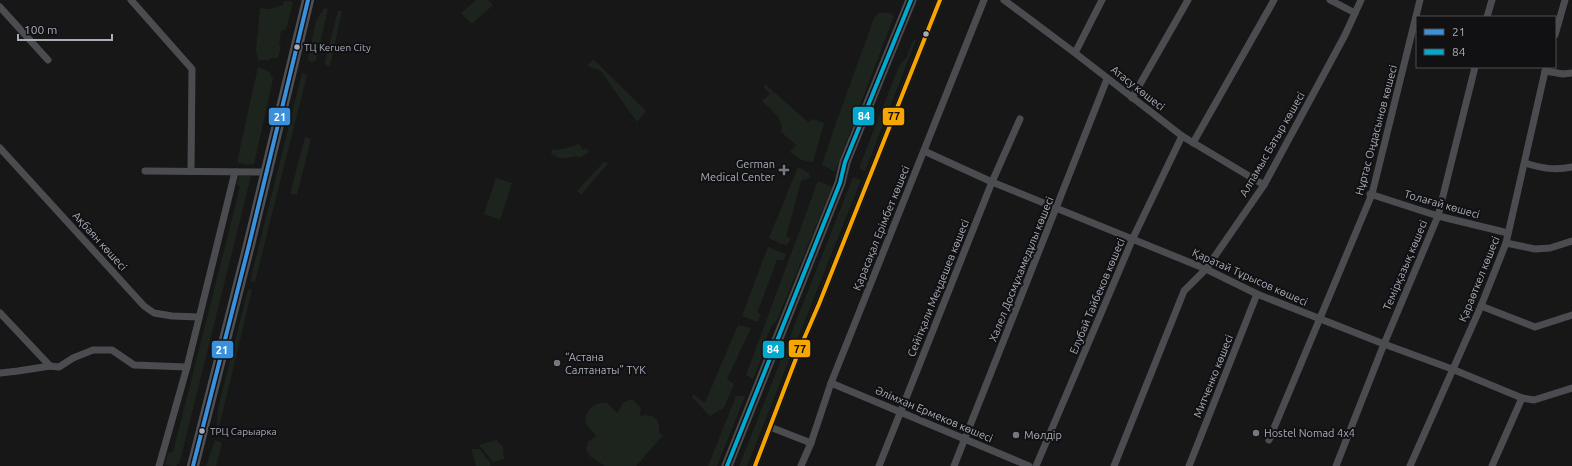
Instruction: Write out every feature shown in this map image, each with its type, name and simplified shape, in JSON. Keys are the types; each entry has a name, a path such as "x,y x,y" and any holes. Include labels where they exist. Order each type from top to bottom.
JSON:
{"main road":[{"path":"193,466 308,0"},
{"path":"727,466 840,183 845,162 911,0"},
{"path":"840,183 852,166 919,0"}],"street":[{"path":"131,0 192,69 191,171"},
{"path":"755,466 800,348 822,297 940,0"},
{"name":"Қарасақал Ерімбет көшесі","path":"801,466 811,443 831,383 984,0"},
{"name":"Атасу көшесі","path":"1004,0 1182,136 1264,185"},
{"path":"1075,53 1102,0"},
{"path":"1132,98 1188,0"},
{"path":"1193,143 1274,0"},
{"path":"1330,0 1355,13"},
{"name":"Алпамыс Батыр көшесі","path":"1114,466 1184,291 1206,269 1264,185 1345,35 1361,0"},
{"name":"Нұртас Оңдасынов көшесі","path":"1269,440 1371,194 1420,0"},
{"path":"1488,16 1492,0"},
{"path":"1556,32 1565,0"},
{"path":"0,7 48,60"},
{"name":"Темірқазық көшесі","path":"1336,466 1384,344 1438,216 1475,68"},
{"path":"1546,69 1563,74 1572,73"},
{"name":"Қараөткел көшесі","path":"1410,466 1481,306 1506,243 1546,69"},
{"name":"Халел Досмұхамедұлы көшесі","path":"954,466 1107,79"},
{"name":"Сейітқали Меңдешев көшесі","path":"879,466 992,182 1020,119"},
{"name":"Елубай Тайбеков көшесі","path":"1036,466 1133,238 1182,136"},
{"name":"Ақбаян көшесі","path":"0,148 144,306 154,313 172,316 199,317"},
{"name":"Қаратай Тұрысов көшесі","path":"924,151 992,182 1133,238 1206,269 1257,294 1452,369 1522,398 1534,400 1572,388"},
{"path":"1525,163 1548,169 1562,170 1572,167"},
{"path":"144,171 266,172"},
{"path":"159,466 187,367 235,172"},
{"name":"Толағай көшесі","path":"1371,194 1438,216 1508,233"},
{"path":"1506,243 1535,249 1550,248 1572,241"},
{"name":"Митченко көшесі","path":"1189,466 1257,294"},
{"path":"1481,306 1536,327 1572,316"},
{"path":"0,313 50,366"},
{"path":"0,372 50,366 59,367 73,358 93,350 112,350 134,365 187,367"},
{"name":"Әлімхан Ермеков көшесі","path":"831,383 1029,466"},
{"path":"1492,466 1522,398"},
{"path":"770,427 811,443"}],"shaded area":[{"path":"476,0 488,0 493,5 472,24 461,13"},
{"path":"284,1 291,1 293,3 286,29 281,31 279,45 281,46 278,58 258,60 256,50 260,8 269,9 283,5"},
{"path":"324,8 328,9 316,60 312,62 308,59 316,21"},
{"path":"338,11 342,11 330,66 326,65 325,62"},
{"path":"878,13 890,13 894,16 835,172 822,165 874,18"},
{"path":"914,39 916,40 865,171 859,168 899,66 906,58"},
{"path":"593,60 646,111 637,122 600,70 589,67 588,65"},
{"path":"258,67 270,72 273,79 254,164 248,165 238,163 238,158"},
{"path":"302,73 307,75 255,282 250,281"},
{"path":"766,85 808,122 813,119 824,123 813,162 801,160 790,152 796,145 781,132 782,127 779,119 762,101 770,94 763,86"},
{"path":"305,137 311,139 297,195 290,194"},
{"path":"579,144 583,150 586,148 589,152 581,157 559,158 551,153 552,150 564,149"},
{"path":"604,162 608,163 581,195 577,191"},
{"path":"798,167 809,173 810,178 801,181 786,237 791,238 787,245 781,244 769,238"},
{"path":"239,175 251,176 180,461 176,466 165,465 168,453 173,452 240,187 237,184"},
{"path":"853,177 861,180 747,466 739,466"},
{"path":"496,178 512,183 500,220 484,214"},
{"path":"818,181 832,187 777,320 772,325 761,351 761,359 753,379 746,375"},
{"path":"768,247 786,254 784,260 777,260 757,313 761,314 757,322 742,316"},
{"path":"248,289 252,290 219,427 217,426 218,408"},
{"path":"738,325 751,328 727,379 734,384 724,408 710,416 692,397 693,394 705,403"},
{"path":"736,396 745,396 717,466 708,466"},
{"path":"633,400 641,408 641,416 646,415 656,419 659,425 659,433 663,435 636,466 605,466 591,457 586,450 588,442 596,436 586,424 588,411 598,403 607,403 617,413 624,402"},
{"path":"215,440 222,443 216,466 206,466"},
{"path":"496,440 503,447 504,459 493,462 479,445"},
{"path":"471,449 480,449 491,464 490,466 476,466"}],"transit line":[{"name":"21","path":"193,466 249,245 308,0"},
{"name":"84","path":"727,466 840,183 845,162 911,0"},
{"name":"77","path":"755,466 800,348 819,304 940,0"}],"place":[{"name":"ТЦ Keruen City","path":"297,47"},
{"name":"German Medical Center","path":"784,170"},
{"name":"“Астана Салтанаты” ТҮК","path":"557,363"},
{"name":"ТРЦ Сарыарка","path":"202,431"},
{"name":"Hostel Nomad 4x4","path":"1256,433"},
{"name":"Мөлдір","path":"1016,435"}]}
